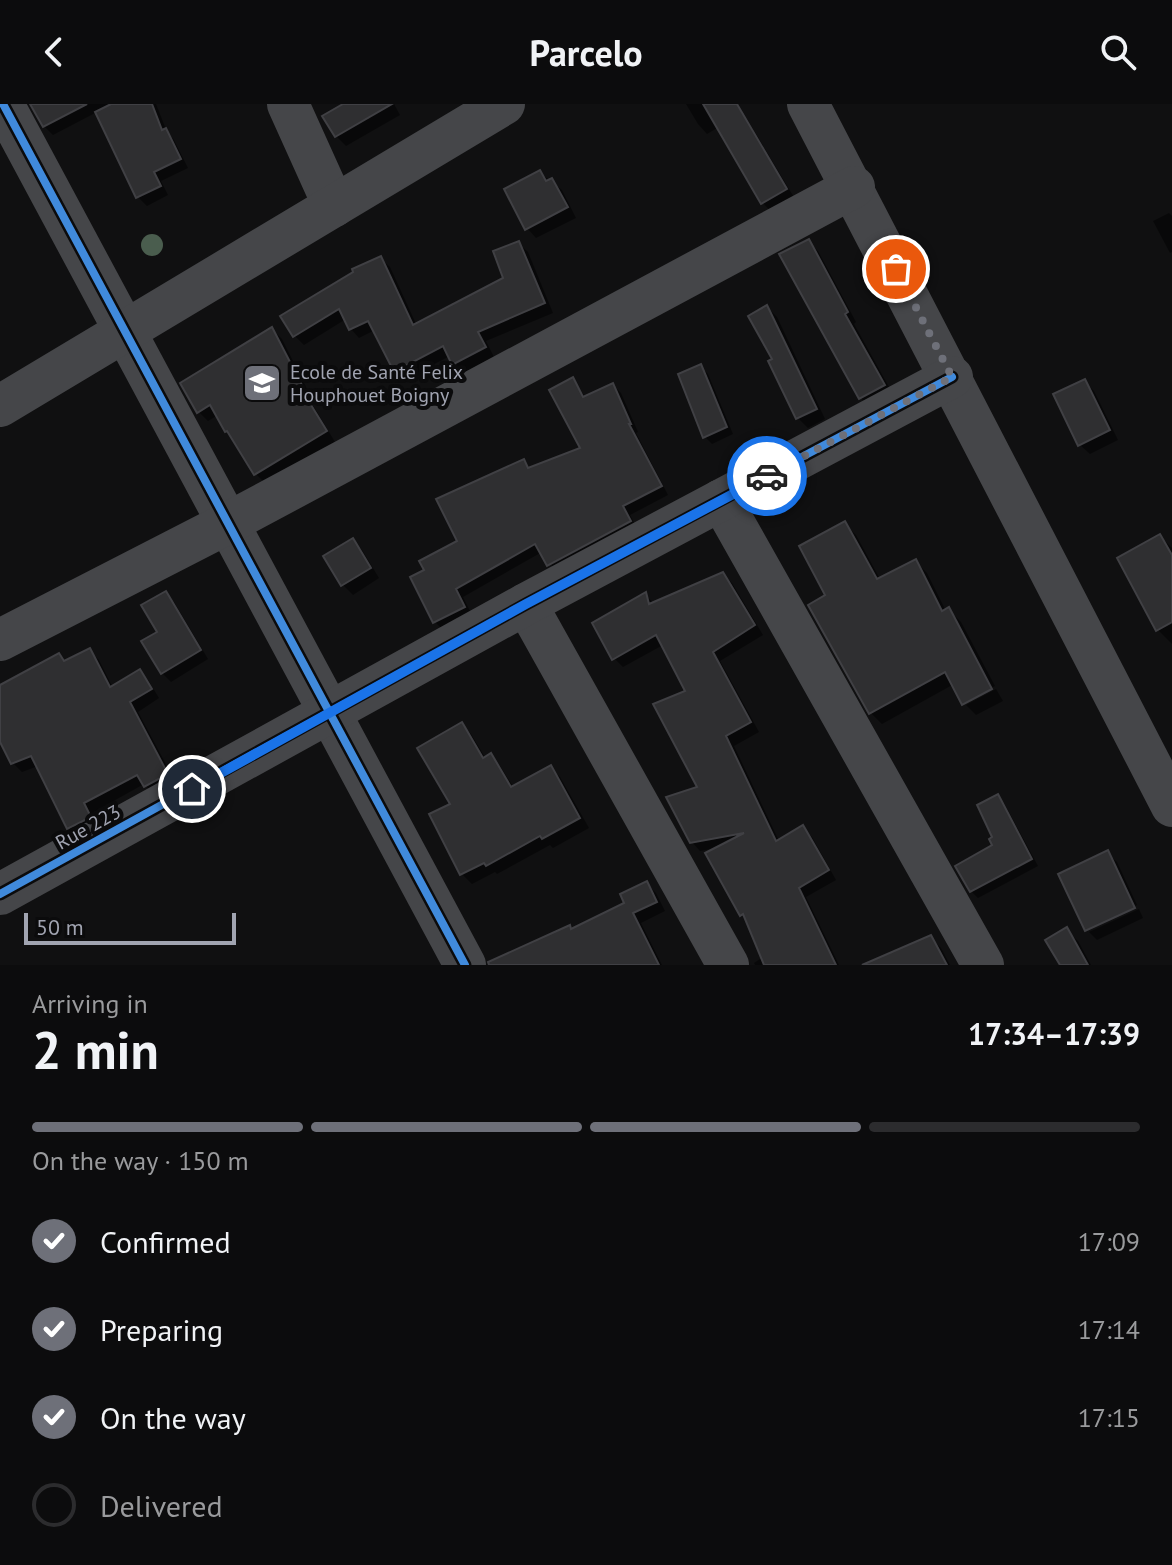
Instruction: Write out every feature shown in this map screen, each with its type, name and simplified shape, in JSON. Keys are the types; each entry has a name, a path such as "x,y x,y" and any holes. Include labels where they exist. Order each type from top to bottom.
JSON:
{"street":[{"path":"3,104 465,965"},
{"path":"288,104 334,206"},
{"path":"0,406 504,104"},
{"path":"808,104 854,187 1172,806"},
{"path":"0,640 228,523 854,187"},
{"name":"Rue 223","path":"0,894 526,604 952,377"},
{"path":"721,500 983,965"},
{"path":"526,604 728,965"}],"building":[{"path":"30,104 87,104 43,127"},
{"path":"111,104 152,104 162,130 166,128 181,159 154,172 161,186 136,198 95,112"},
{"path":"343,104 392,104 335,137 322,116"},
{"path":"703,104 737,104 787,189 761,204"},
{"path":"540,170 546,181 552,178 568,207 525,230 504,189"},
{"path":"809,239 848,312 845,314 885,385 859,399 779,254"},
{"path":"519,241 545,303 478,332 486,347 452,365 443,346 394,372 368,321 349,330 339,309 293,337 280,316 353,272 352,269 381,256 413,325 503,278 493,251"},
{"path":"767,305 817,409 796,419 768,361 772,359 748,316"},
{"path":"272,327 303,392 327,431 254,475 210,405 197,413 180,383"},
{"path":"701,364 727,427 703,438 678,374"},
{"path":"573,377 583,397 613,383 629,424 662,486 623,506 631,521 547,566 535,544 456,589 465,607 433,623 410,577 424,570 419,561 457,541 436,499 524,459 528,468 580,448 549,390"},
{"path":"1085,379 1110,430 1078,446 1053,394"},
{"path":"845,521 877,579 916,559 942,611 949,607 992,689 962,705 945,672 869,714 808,605 825,595 799,546"},
{"path":"1160,534 1172,555 1172,622 1156,631 1117,558"},
{"path":"353,538 371,568 341,586 323,556"},
{"path":"723,572 755,625 713,652 751,722 726,736 776,841 803,825 829,870 799,888 836,965 764,965 743,914 740,916 705,853 744,833 690,843 666,797 697,787 653,704 685,691 656,635 612,660 592,623 646,592 649,604"},
{"path":"166,591 201,650 161,674 141,641 157,632 141,605"},
{"path":"90,648 110,687 140,669 152,689 130,702 168,774 144,787 137,775 84,803 91,817 67,829 31,756 11,764 0,742 0,685 59,653 64,661"},
{"path":"462,722 483,758 491,753 511,787 551,765 580,818 486,866 484,863 460,875 429,814 450,804 417,748"},
{"path":"998,794 1032,859 970,892 955,866 992,845 989,839 992,837 977,805"},
{"path":"1108,850 1135,908 1085,931 1058,874"},
{"path":"647,881 657,902 633,913 659,965 489,965 488,962 570,925 571,929 624,903 620,894"},
{"path":"1067,927 1088,965 1060,965 1045,940"},
{"path":"931,935 947,965 862,965"}],"cycle path":[{"path":"3,104 465,965"},
{"path":"0,894 526,604 952,377"}],"way so far":[{"path":"767,476 952,377 896,269"}],"place":[{"name":"Ecole de Santé Felix Houphouet Boigny","path":"262,383"}],"route":[{"path":"192,789 526,604 767,476"}]}
